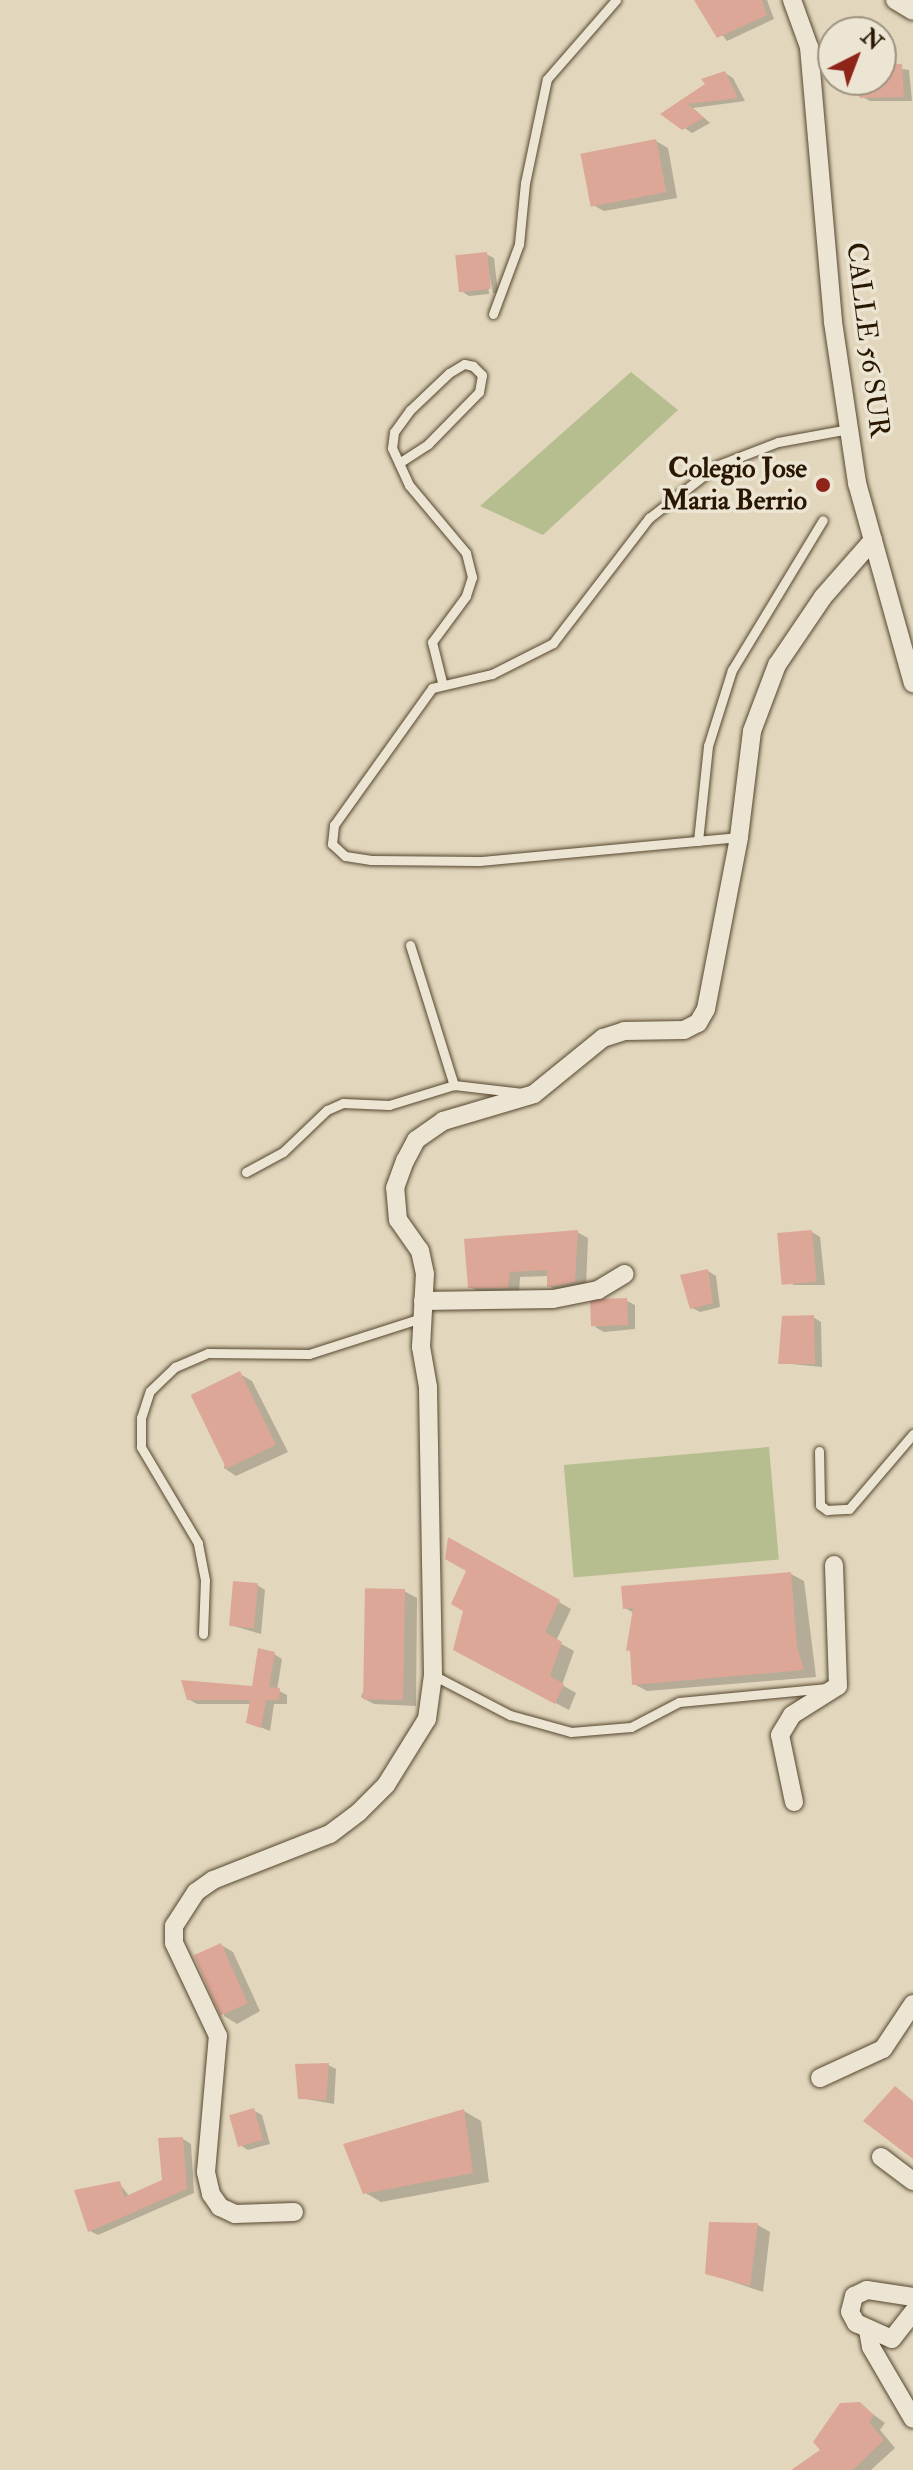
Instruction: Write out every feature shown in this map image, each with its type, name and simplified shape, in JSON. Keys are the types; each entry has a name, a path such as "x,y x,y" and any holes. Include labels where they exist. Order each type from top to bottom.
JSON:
{"street":[{"name":"CALLE 56 SUR","path":"792,0 809,47 833,322 857,483 873,540 909,638 913,683"},
{"path":"895,0 913,11"},
{"path":"294,2212 235,2214 220,2207 211,2194 206,2172 218,2036 174,1943 174,1926 196,1892 213,1880 330,1834 359,1812 410,1753 427,1719 433,1675 428,1387 420,1251 398,1220 395,1188 416,1140 443,1121 534,1094 603,1038 624,1031 684,1030 698,1023 706,1009 739,837 752,731 777,665 823,597 873,540"},
{"path":"422,1310 553,1299 598,1290 625,1274"},
{"path":"794,1802 780,1735 784,1724 838,1686 834,1565"},
{"path":"820,2078 883,2049 913,2004"},
{"path":"881,2157 913,2181"},
{"path":"913,2297 867,2290 854,2296 850,2312 868,2330 892,2339 913,2312"},
{"path":"868,2330 871,2347 913,2419"}],"lane":[{"path":"493,314 519,244 525,183 547,79 616,0"},
{"path":"399,463 428,444 479,392 482,375 473,366 464,364 449,373 410,410 394,432 392,448 399,463 439,526 466,553 472,577 466,596 432,642 442,682"},
{"path":"739,837 479,861 345,856 332,844 334,825 417,704 442,682 492,674 553,643 649,518 716,466 778,442 849,429"},
{"path":"698,841 708,746 732,670 823,520"},
{"path":"410,945 454,1085"},
{"path":"246,1172 283,1152 327,1110 343,1103 389,1105 454,1085 534,1094"},
{"path":"203,1634 205,1580 198,1543 141,1447 141,1418 150,1391 175,1367 208,1353 309,1354 422,1310"},
{"path":"819,1451 820,1505 827,1510 849,1509 913,1434"},
{"path":"433,1675 510,1715 571,1732 631,1727 679,1702 838,1686"}],"green space":[{"path":"631,372 678,410 543,535 480,506"},
{"path":"769,1447 779,1560 574,1578 564,1465"}],"building":[{"path":"694,0 762,0 767,15 717,38"},
{"path":"897,64 902,64 904,97 860,98 897,96"},
{"path":"725,71 738,98 688,104 704,118 682,130 660,114 705,84 701,79"},
{"path":"656,139 666,192 591,207 580,154"},
{"path":"487,252 491,289 459,292 455,255"},
{"path":"578,1230 575,1282 547,1287 547,1270 510,1272 508,1288 468,1288 464,1239"},
{"path":"812,1230 817,1282 782,1285 777,1233"},
{"path":"708,1269 713,1303 690,1309 680,1275"},
{"path":"627,1298 628,1325 591,1326 590,1299"},
{"path":"814,1315 815,1364 778,1364 782,1316"},
{"path":"240,1371 276,1445 227,1469 191,1395"},
{"path":"448,1537 560,1600 545,1632 562,1642 550,1676 564,1684 555,1704 453,1650 463,1611 451,1604 466,1571 445,1559"},
{"path":"791,1572 797,1646 804,1670 632,1685 630,1650 626,1651 633,1608 623,1609 621,1586"},
{"path":"233,1581 258,1583 254,1628 229,1626"},
{"path":"365,1588 405,1589 403,1700 363,1699"},
{"path":"258,1648 275,1652 269,1687 280,1688 279,1700 266,1700 261,1728 246,1723 250,1700 187,1700 181,1680 252,1686"},
{"path":"221,1943 248,2003 220,2015 194,1955"},
{"path":"329,2063 326,2100 298,2099 295,2064"},
{"path":"895,2086 913,2101 913,2159 863,2121"},
{"path":"254,2108 263,2140 238,2147 229,2115"},
{"path":"464,2109 473,2173 363,2194 343,2144"},
{"path":"183,2137 187,2189 88,2232 74,2190 120,2181 124,2197 162,2180 158,2138"},
{"path":"709,2222 758,2223 750,2286 705,2274"},
{"path":"860,2402 874,2415 869,2422 884,2440 853,2470 791,2470 820,2450 813,2442 840,2403"}],"place":[{"name":"Colegio Jose Maria Berrio","path":"823,485"}]}
